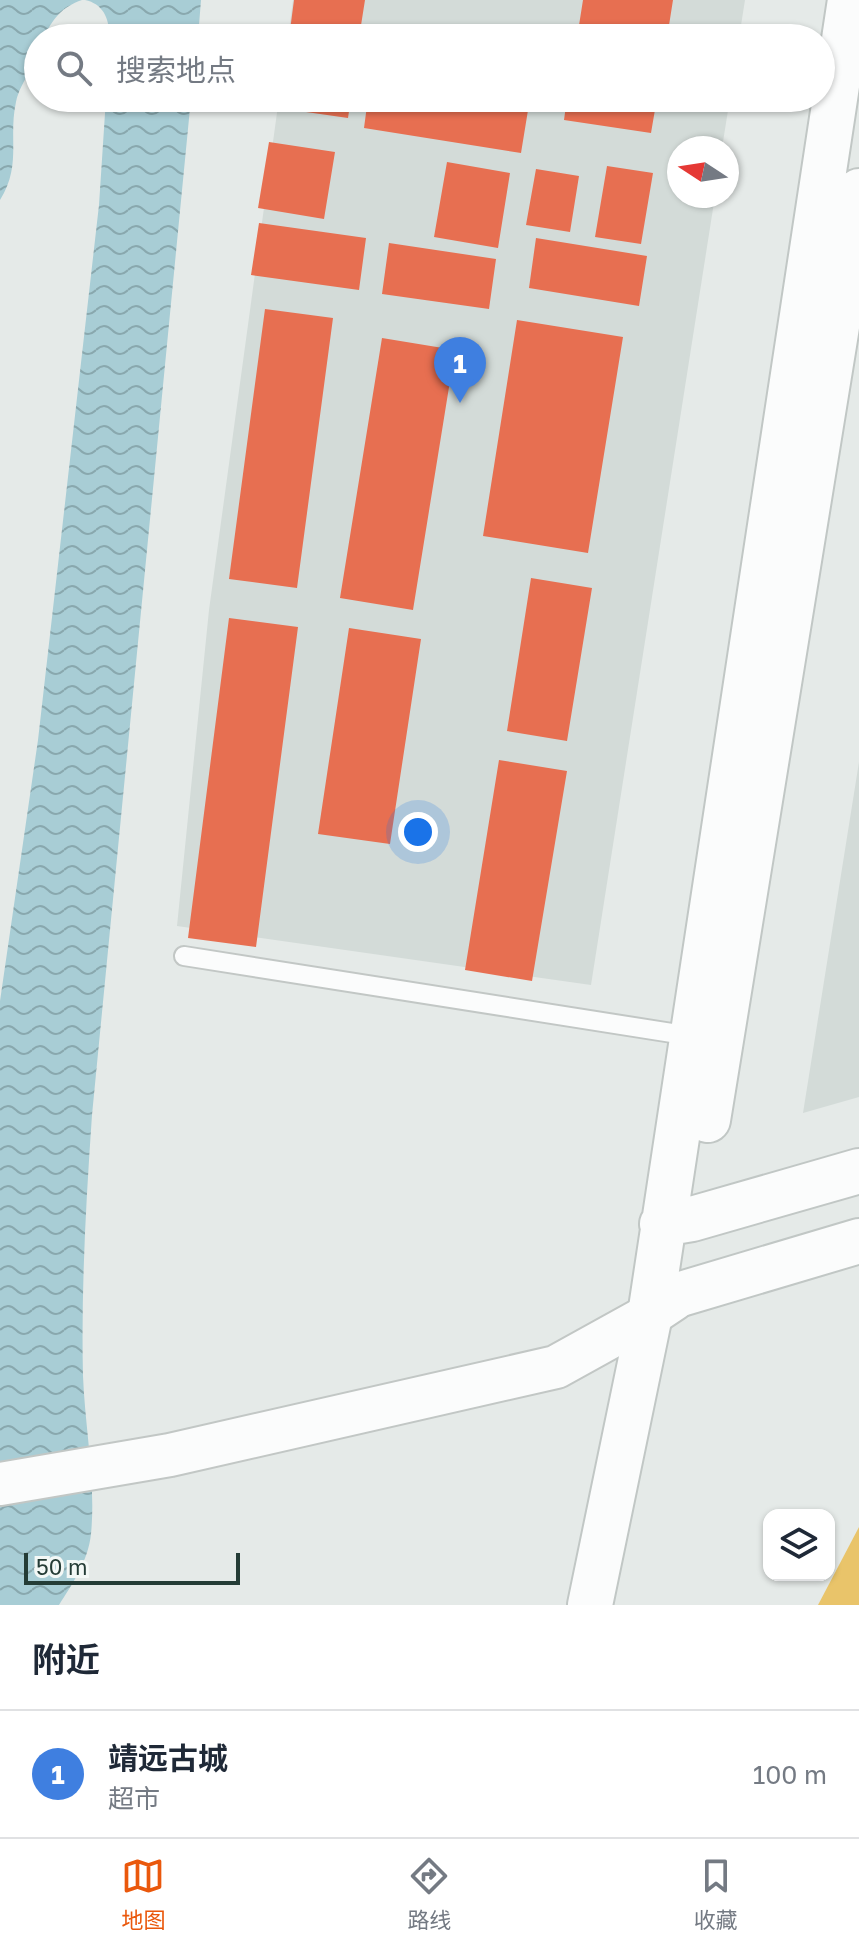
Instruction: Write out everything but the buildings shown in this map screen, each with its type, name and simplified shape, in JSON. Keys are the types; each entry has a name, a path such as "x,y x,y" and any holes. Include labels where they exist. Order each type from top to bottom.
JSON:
{"main road":[{"path":"835,98 850,0"},
{"path":"677,1222 691,1036 833,112"},
{"path":"621,1605 677,1222 859,191"},
{"path":"677,1222 859,1171"},
{"path":"666,1304 859,1241"},
{"path":"590,1605 666,1304"}],"street":[{"path":"0,1484 170,1455 556,1367 666,1304"}],"lane":[{"path":"184,956 691,1036"}],"shaded area":[{"path":"293,0 745,0 741,24 290,24"},
{"path":"277,112 728,112 724,136 667,136 667,208 713,208 591,985 177,926 209,610"},
{"path":"859,762 859,1097 803,1113"}],"water":[{"path":"0,0 82,0 63,10 51,24 24,24 24,83 14,115 11,175 0,200"},
{"path":"85,0 201,0 199,24 108,24 101,9"},
{"path":"105,112 190,112 92,1115 84,1246 83,1343 92,1495 91,1534 83,1563 59,1605 0,1605 0,1001 38,740 99,205"}],"place":[{"name":"靖远古城","path":"460,403"}]}
